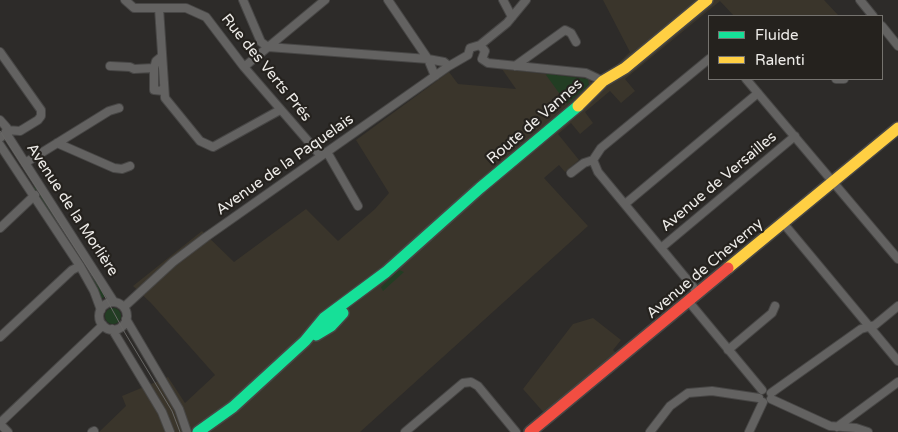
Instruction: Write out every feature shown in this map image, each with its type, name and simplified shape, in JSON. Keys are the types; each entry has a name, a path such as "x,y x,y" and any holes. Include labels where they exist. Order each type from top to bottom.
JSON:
{"main road":[{"name":"Route de Vannes","path":"198,432 218,419 327,322 378,284 386,272 480,188 591,95 603,81 625,68 707,0"},
{"name":"Avenue de Cheverny","path":"536,430 898,128"},
{"name":"Route de Vannes","path":"211,432 327,322"}],"street":[{"name":"Rue des Verts Prés","path":"125,0 134,8 186,8 206,17 280,110 324,154 358,206"},
{"path":"244,0 261,42 268,47 428,59 444,62 449,66"},
{"path":"244,67 325,0"},
{"path":"388,0 428,59 435,76"},
{"path":"503,0 512,17"},
{"path":"526,0 503,27 480,45 470,48 468,56 474,61 482,59 488,63 586,73 603,81"},
{"path":"860,0 872,15"},
{"path":"159,8 165,98 200,141 213,147 280,110"},
{"path":"883,27 898,46"},
{"path":"515,66 565,30 572,33 576,42"},
{"path":"883,39 889,34"},
{"path":"480,45 485,51 482,59"},
{"path":"0,52 41,110 41,116 38,120 20,131 4,134"},
{"path":"162,56 156,61 154,68 154,90 164,92"},
{"name":"Avenue de la Paquelais","path":"124,307 186,252 449,66 468,56"},
{"path":"571,173 584,163 593,160 601,148 708,60"},
{"path":"110,66 134,69 154,68"},
{"path":"747,80 898,259"},
{"path":"625,204 758,93"},
{"path":"25,162 109,111 119,108"},
{"name":"Avenue de la Morlière","path":"0,120 5,124 4,134 25,162 114,302"},
{"name":"Avenue de Versailles","path":"661,248 795,136"},
{"path":"57,143 114,168 122,169 130,166"},
{"name":"Avenue de la Morlière","path":"0,146 80,266 94,291 101,310"},
{"path":"593,160 598,172 699,294"},
{"path":"0,228 34,195"},
{"path":"784,224 898,361"},
{"path":"0,336 72,270 80,266"},
{"path":"170,432 162,412 112,329 103,325 100,318 101,310 106,304 114,302 124,307 126,319 179,409 187,432"},
{"path":"689,302 762,390 837,427 868,432"},
{"path":"728,350 772,313 775,306"},
{"path":"650,432 670,406 688,393 712,391 761,400 771,396 860,329 875,325 898,306"},
{"path":"112,329 121,327 126,319"},
{"path":"8,432 0,423 103,325"},
{"path":"405,432 463,383 471,382 478,386 516,432"},
{"path":"837,427 898,382"},
{"path":"749,432 761,400 759,394 762,390"},
{"path":"851,429 852,416"}],"shaded area":[{"path":"603,0 824,0 838,15 733,15 720,1 625,79 635,91 621,103 610,91 585,112 593,123 580,134 571,123 558,134 579,160 565,172 559,165 544,178 588,226 360,432 99,432 126,406 122,396 168,377 185,403 215,375 151,303 133,286 202,231 234,262 306,209 338,241 375,209 389,193 356,140 449,72 458,84 516,89 502,69 588,79 595,86 630,52"},
{"path":"593,318 621,340 613,350 617,354 545,414 523,389 573,324"}],"green space":[{"path":"546,75 588,79 589,85 567,104"},
{"path":"36,183 68,233 64,235 33,188"},
{"path":"70,235 106,296 101,299 65,238"},
{"path":"399,270 404,272 383,291 381,287"},
{"path":"113,308 119,310 121,316 119,322 113,324 107,322 105,316 107,310"}],"tram line":[{"path":"0,131 97,282 172,411 180,432"}],"traffic: fast":[{"path":"198,432 233,407 305,341 324,318 386,272 480,188 578,106"},
{"path":"316,335 331,326 343,313"}],"traffic: slow":[{"path":"578,106 603,81 625,68 707,0"},
{"path":"728,268 898,128"}],"traffic: jam":[{"path":"530,432 728,268"}]}
